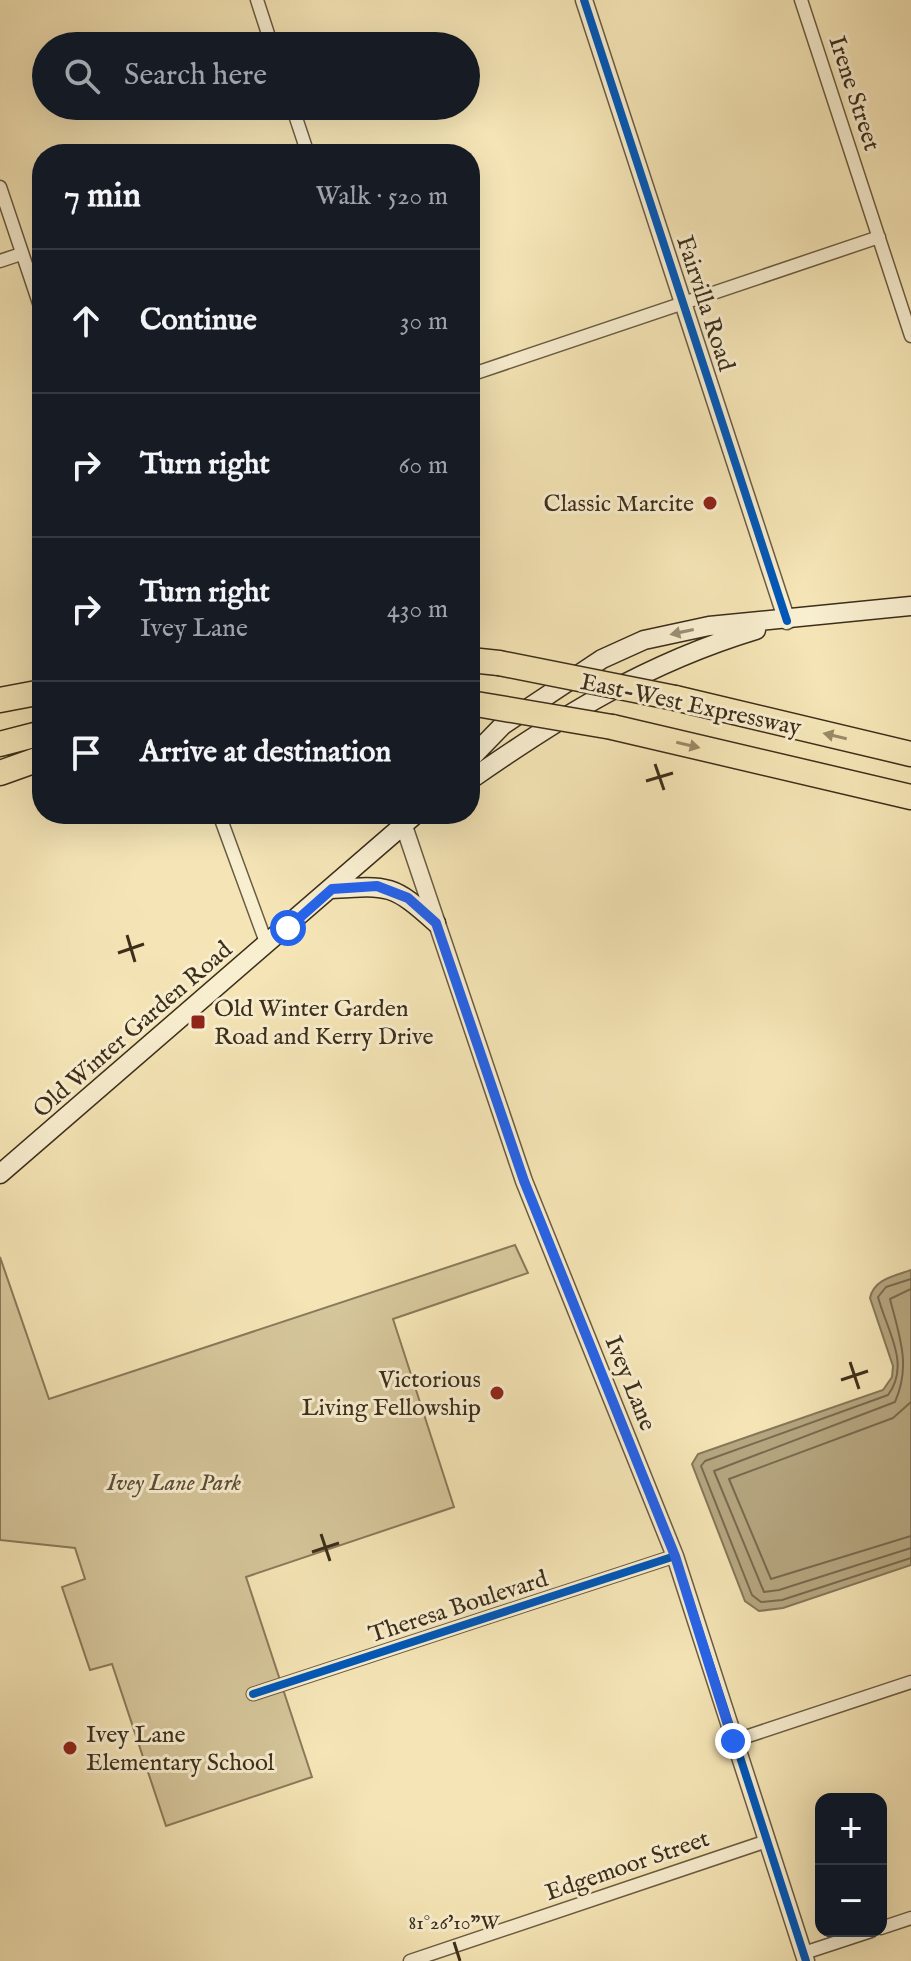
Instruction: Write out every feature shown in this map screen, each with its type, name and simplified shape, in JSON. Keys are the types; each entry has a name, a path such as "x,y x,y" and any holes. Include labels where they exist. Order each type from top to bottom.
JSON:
{"highway":[{"name":"East-West Expressway","path":"480,661 675,698 911,754"},
{"path":"0,700 32,694"},
{"name":"East-West Expressway","path":"480,705 612,727 911,797"},
{"path":"0,744 32,736"},
{"path":"0,773 32,762"}],"main road":[{"path":"480,749 503,725 602,659 644,640 709,626 787,621 911,606"},
{"path":"480,773 540,731 645,670 712,643 787,621"},
{"name":"Old Winter Garden Road","path":"0,1174 407,824"},
{"path":"332,889 377,886 392,889 408,898 436,923"}],"street":[{"path":"257,0 267,32"},
{"name":"Fairvilla Road","path":"584,0 686,303 787,621"},
{"name":"Irene Street","path":"801,0 911,336"},
{"path":"297,120 305,144"},
{"path":"0,187 32,284"},
{"path":"480,372 879,237"},
{"path":"0,261 21,254"},
{"path":"223,824 267,945"},
{"name":"Ivey Lane","path":"415,824 436,923 524,1181 675,1556 805,1957"},
{"name":"Theresa Boulevard","path":"253,1694 675,1556"},
{"path":"733,1741 911,1682"},
{"name":"Edgemoor Street","path":"410,1961 767,1841"},
{"path":"887,1926 911,1918"},
{"path":"805,1957 856,1937"}],"green space":[{"name":"Ivey Lane Park","path":"515,1245 528,1273 393,1319 454,1507 246,1577 312,1777 166,1826 112,1664 90,1670 62,1587 85,1579 75,1548 0,1540 0,1257 49,1399"}],"water":[{"path":"911,1270 911,1565 783,1608 759,1611 745,1601 692,1464 698,1454 883,1390 892,1377 893,1366 870,1298 880,1282"}],"cycle path":[{"path":"584,0 787,621"},
{"path":"456,982 524,1181 675,1556 806,1961"},
{"path":"253,1694 675,1556"}],"place":[{"name":"Classic Marcite","path":"710,503"},
{"name":"Old Winter Garden Road and Kerry Drive","path":"198,1022"},
{"name":"Victorious Living Fellowship","path":"497,1393"},
{"name":"Ivey Lane Elementary School","path":"70,1748"}],"route":[{"path":"288,928 332,889 377,886 392,889 408,898 436,923 524,1181 675,1556 733,1741"}]}
